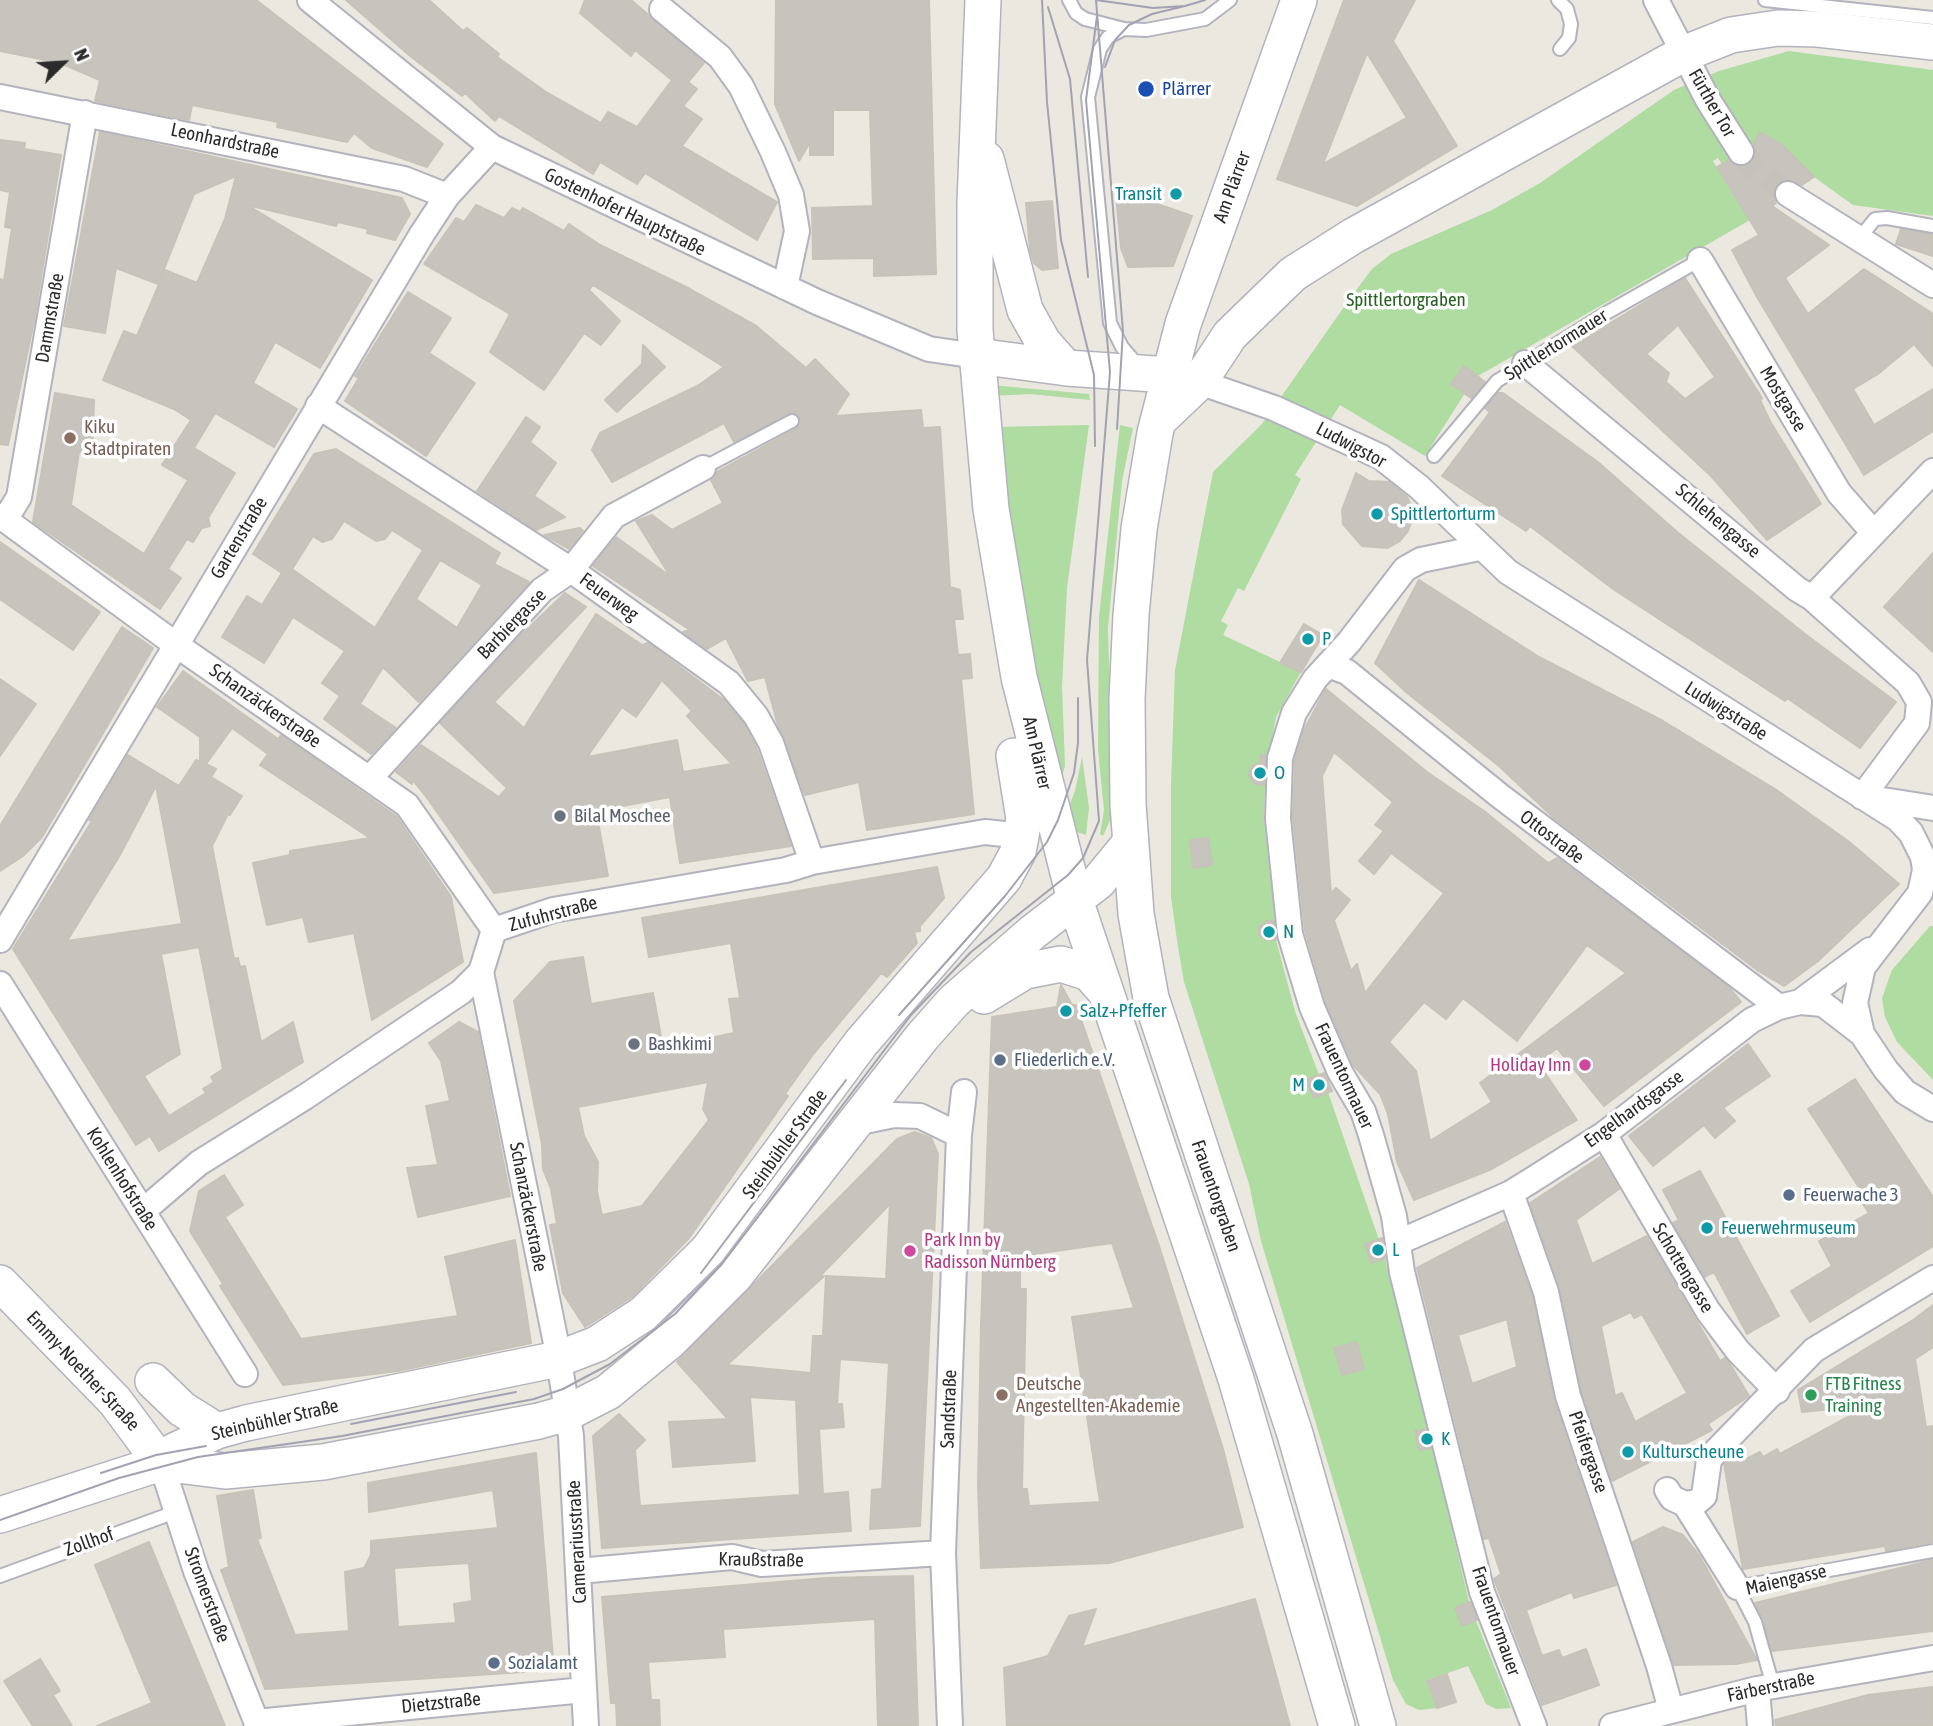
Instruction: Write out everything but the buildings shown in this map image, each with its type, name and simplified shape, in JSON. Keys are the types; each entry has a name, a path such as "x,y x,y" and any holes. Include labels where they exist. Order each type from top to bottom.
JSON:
{"main road":[{"name":"Am Plärrer","path":"983,0 974,276 977,356 998,562 1019,677 1060,847 1088,942"},
{"name":"Am Plärrer","path":"1128,655 1139,529 1162,389 1299,0"},
{"path":"1689,66 1731,35 1778,28 1818,29 1933,42"},
{"name":"Am Plärrer","path":"1162,389 1230,335 1277,288 1353,236 1689,66"},
{"name":"Am Plärrer","path":"979,130 1025,310 1043,342 1066,368"},
{"path":"977,356 1066,368 1162,389"},
{"name":"Am Plärrer","path":"998,562 998,663 1024,808 1023,836"},
{"name":"Frauentorgraben","path":"1128,655 1126,756 1130,842 1136,914 1146,978 1157,1019 1295,1434 1378,1726"},
{"path":"1023,836 1060,847 1106,874 1136,914"},
{"name":"Steinbühler Straße","path":"162,1462 174,1451 217,1431 558,1359 597,1344 625,1327 657,1302 696,1263 861,1043 1004,878 1023,836"},
{"name":"Steinbühler Straße","path":"162,1462 225,1471 292,1466 524,1424 567,1413 599,1398 631,1376 692,1320 755,1252 939,1017 996,962 1106,874 1130,842"},
{"name":"Frauentorgraben","path":"1088,942 1236,1379 1337,1726"},
{"name":"Steinbühler Straße","path":"939,1017 989,994 1016,975 1044,966 1071,965 1082,969 1097,979 1104,990"},
{"name":"Emmy-Noether-Straße","path":"0,1283 115,1401 162,1462"},
{"path":"153,1381 182,1409 217,1431"},
{"path":"0,1515 162,1462"}],"street":[{"name":"Gostenhofer Hauptstraße","path":"310,0 492,147 785,288 929,349 977,356"},
{"name":"Fürther Tor","path":"1656,0 1689,66 1741,152"},
{"path":"662,9 720,57 741,86 773,152 791,195 797,230 785,288"},
{"name":"Leonhardstraße","path":"0,97 404,179 447,196"},
{"name":"Dammstraße","path":"2,518 19,497 85,113"},
{"name":"Gartenstraße","path":"0,940 175,644 447,196 492,147"},
{"path":"1794,198 1933,285"},
{"name":"Mostgasse","path":"1700,260 1839,493 1873,532"},
{"name":"Schlehengasse","path":"1525,363 1797,589 1812,598 1909,682 1919,702 1917,723 1863,797"},
{"name":"Ludwigstor","path":"1162,389 1274,408 1381,457 1479,548"},
{"name":"Feuerweg","path":"318,406 571,570 729,683 740,695 771,743 811,862"},
{"name":"Barbiergasse","path":"370,778 542,590 571,570 614,516 703,468"},
{"path":"1812,598 1933,471"},
{"name":"Schanzäckerstraße","path":"2,518 175,644 407,805 494,930"},
{"name":"Frauentormauer","path":"1479,548 1422,561 1405,569 1301,700 1280,758 1278,819 1290,934 1312,1007 1371,1135 1399,1242 1402,1272 1482,1592 1534,1726"},
{"name":"Ludwigstraße","path":"1479,548 1508,572 1898,820 1919,845 1925,870 1916,903 1876,946"},
{"name":"Ottostraße","path":"1328,665 1348,672 1500,796 1790,1004"},
{"path":"1863,797 1933,807"},
{"name":"Zufuhrstraße","path":"481,972 494,930 553,910 985,832 1023,836"},
{"path":"1861,1034 1855,992 1863,967 1876,946"},
{"name":"Engelhardsgasse","path":"1399,1242 1511,1193 1604,1134 1752,1020 1790,1004 1876,946"},
{"path":"143,1211 199,1163 450,1000 481,972"},
{"name":"Schanzäckerstraße","path":"481,972 558,1359"},
{"name":"Kohlenhofstraße","path":"0,984 244,1374"},
{"path":"1790,1004 1823,1004 1834,1010 1861,1034 1905,1092 1931,1113"},
{"name":"Sandstraße","path":"950,1726 943,1553 964,1092"},
{"path":"855,1124 894,1115 920,1116 960,1135"},
{"name":"Schottengasse","path":"1604,1134 1708,1311 1738,1351 1777,1391"},
{"name":"Pfeifergasse","path":"1511,1193 1546,1292 1568,1396 1659,1666 1671,1710"},
{"path":"1737,1587 1676,1497 1697,1502 1704,1496 1709,1460 1715,1451 1777,1391 1814,1350 1933,1278"},
{"name":"Camerariusstraße","path":"558,1359 575,1487 586,1726"},
{"name":"Stromerstraße","path":"162,1462 196,1572 257,1724"},
{"name":"Kraußstraße","path":"579,1572 732,1557 762,1564 943,1553"},
{"name":"Färberstraße","path":"1612,1726 1765,1687 1933,1658"},
{"path":"1760,1726 1765,1687"},
{"name":"Dietzstraße","path":"257,1724 584,1689"}],"lane":[{"path":"1069,0 1076,13 1085,19 1124,29 1146,30 1205,19 1230,0"},
{"path":"1559,0 1567,9 1571,24 1569,38 1560,49"},
{"path":"1765,0 1933,18"},
{"path":"1838,0 1933,11"},
{"path":"1124,29 1108,37 1100,49 1088,97 1110,323 1122,347 1162,389"},
{"path":"1858,240 1875,219 1887,218 1933,226"},
{"name":"Spittlertormauer","path":"1434,456 1497,381 1700,260"},
{"path":"703,468 792,421"},
{"name":"Zollhof","path":"0,1576 178,1511"},
{"name":"Maiengasse","path":"1765,1687 1755,1622 1737,1587 1933,1551"}],"green space":[{"name":"Spittlertorgraben","path":"1789,51 1933,70 1933,216 1853,205 1814,177 1782,145 1760,132 1755,143 1722,164 1718,158 1713,161 1750,220 1478,376 1465,367 1465,393 1425,456 1340,405 1295,475 1301,479 1244,591 1238,588 1221,621 1228,625 1223,635 1301,672 1276,717 1267,766 1260,765 1249,771 1253,783 1265,785 1264,820 1275,921 1264,923 1259,934 1265,940 1276,940 1295,1011 1319,1075 1307,1080 1328,1092 1379,1240 1372,1262 1385,1258 1430,1428 1416,1431 1419,1450 1433,1448 1469,1602 1455,1608 1462,1626 1476,1621 1511,1708 1496,1709 1486,1704 1468,1666 1427,1680 1437,1708 1419,1710 1406,1704 1393,1680 1261,1241 1249,1184 1184,982 1178,947 1171,897 1175,670 1213,472 1262,424 1372,269 1391,254 1492,210 1540,183 1674,90 1719,71"},
{"path":"991,385 1089,394 1090,400 1030,394 991,396"},
{"path":"1089,425 1067,588 1062,686 1065,766 1057,794 1037,717 993,427"},
{"path":"1120,425 1133,428 1122,481 1108,628 1113,814 1103,836 1100,834 1104,810 1098,749 1099,617"},
{"path":"1082,757 1089,808 1086,835 1068,829 1064,819 1075,791"},
{"path":"1930,926 1933,926 1933,1080 1897,1042 1885,1017 1882,998 1892,970"}],"tunnel":[{"path":"1741,152 1753,167 1788,194"}],"tram line":[{"path":"1042,0 1047,102 1061,240 1094,375 1095,446"},
{"path":"1096,0 1123,331 1117,429"},
{"path":"1096,0 1153,8 1185,6 1205,0"},
{"path":"1105,67 1115,40 1129,25 1152,14 1185,6"},
{"path":"1048,7 1070,79 1088,277"},
{"path":"0,1520 119,1478 198,1457 342,1436 534,1399 563,1389 610,1364 675,1314 722,1264 911,1015 971,952 1068,875 1083,858 1099,821 1087,660 1110,372 1086,100 1097,16"},
{"path":"899,1015 1005,896 1047,842 1058,820 1074,773 1078,743 1078,698"},
{"path":"701,1273 846,1080"},
{"path":"351,1424 516,1392"},
{"path":"101,1473 156,1455 206,1446"}],"place":[{"name":"Plärrer","path":"1146,89"},
{"name":"Transit","path":"1176,194"},
{"name":"Kiku Stadtpiraten","path":"70,438"},
{"name":"Spittlertorturm","path":"1377,514"},
{"name":"P","path":"1308,639"},
{"name":"O","path":"1260,773"},
{"name":"Bilal Moschee","path":"560,816"},
{"name":"N","path":"1269,932"},
{"name":"Salz+Pfeffer","path":"1066,1011"},
{"name":"Bashkimi","path":"634,1044"},
{"name":"Fliederlich e.V.","path":"1000,1060"},
{"name":"Holiday Inn","path":"1585,1065"},
{"name":"M","path":"1319,1085"},
{"name":"Feuerwache 3","path":"1789,1195"},
{"name":"Feuerwehrmuseum","path":"1707,1228"},
{"name":"L","path":"1378,1250"},
{"name":"Park Inn by Radisson Nürnberg","path":"910,1251"},
{"name":"Deutsche Angestellten-Akademie","path":"1002,1395"},
{"name":"FTB Fitness Training","path":"1811,1395"},
{"name":"K","path":"1427,1439"},
{"name":"Kulturscheune","path":"1628,1452"},
{"name":"Sozialamt","path":"494,1663"}]}
